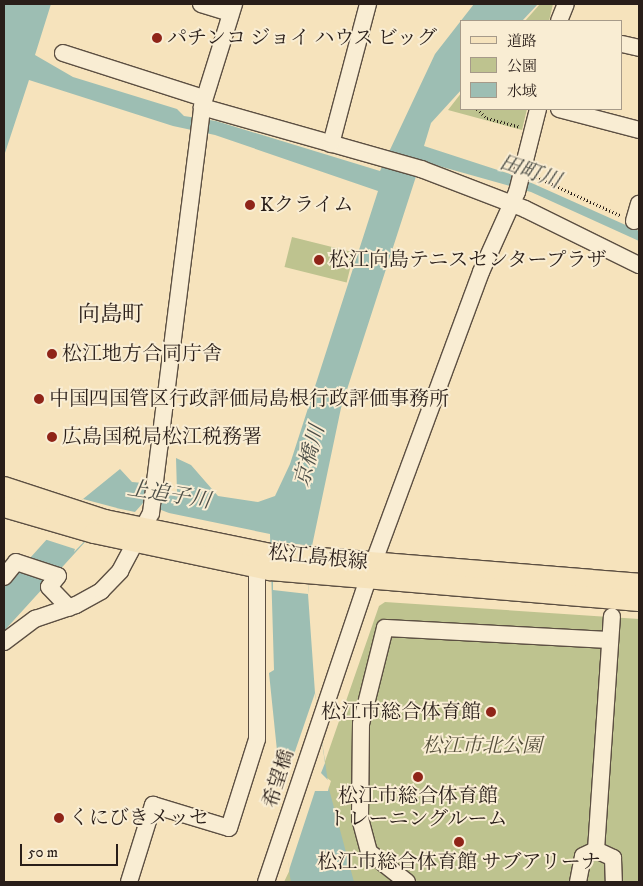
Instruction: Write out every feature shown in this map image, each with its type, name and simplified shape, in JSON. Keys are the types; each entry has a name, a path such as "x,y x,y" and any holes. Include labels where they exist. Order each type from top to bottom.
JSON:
{"main road":[{"name":"松江島根線","path":"4,487 61,516"},
{"name":"松江島根線","path":"4,506 61,516 99,527 144,528 265,564 370,572 639,601"},
{"name":"松江島根線","path":"370,572 639,584"}],"street":[{"path":"4,642 35,619 69,608 101,591 144,528 158,453 202,106 232,8 201,4"},
{"path":"331,144 368,4"},
{"path":"560,20 566,4"},
{"path":"623,44 639,48"},
{"path":"63,53 202,106 514,197 639,264"},
{"name":"希望橋","path":"266,882 370,572 514,197 522,174 538,110"},
{"path":"563,110 639,130"},
{"path":"634,221 639,204"},
{"path":"4,577 16,562 58,576 49,587 69,608"},
{"path":"129,882 153,804 229,828 257,739 265,564"},
{"path":"596,850 612,617"},
{"path":"407,882 369,852 360,819 361,724 385,628 610,640"},
{"path":"578,882 582,856 596,850 614,858 614,882"}],"path":[{"path":"478,110 487,118 524,128"},
{"path":"522,174 634,221"}],"green space":[{"path":"540,4 553,4 549,20 526,20"},
{"path":"460,95 460,110 527,110 522,130 448,110"},
{"name":"松江向島テニスセンタープラザ","path":"292,237 354,252 347,283 285,267"},
{"name":"松江市北公園","path":"385,602 639,619 639,882 284,882 328,790 331,781 321,773 379,606"}],"water":[{"path":"4,4 51,4 35,55 73,77 177,109 184,116 216,121 380,171 435,54 460,22 460,91 431,123 424,146 516,176 639,231 639,241 531,192 421,161 341,408 312,546 308,594 315,693 329,789 354,882 291,882 269,673 274,670 270,534 169,513 143,503 135,512 116,508 4,631 4,587 83,499 120,469 132,482 166,485 170,493 177,492 176,458 191,465 218,496 258,502 275,496 290,464 378,191 215,135 173,126 29,80 4,156"},
{"path":"474,4 538,4 523,20 462,20"}],"pier":[{"path":"83,499 117,508 74,552 75,549 44,539"},
{"path":"273,541 312,546 308,594 273,590"},
{"path":"315,693 325,763 321,773 330,782 328,791 315,791 289,870 280,795 284,781 275,773 276,766 291,763"}],"place":[{"name":"パチンコ ジョイ ハウス ビッグ","path":"157,38"},
{"name":"Kクライム","path":"250,205"},
{"name":"松江向島テニスセンタープラザ","path":"319,260"},
{"name":"松江地方合同庁舎","path":"52,354"},
{"name":"中国四国管区行政評価局島根行政評価事務所","path":"39,399"},
{"name":"広島国税局松江税務署","path":"52,437"},
{"name":"松江市総合体育館","path":"491,712"},
{"name":"松江市総合体育館 トレーニングルーム","path":"418,777"},
{"name":"くにびきメッセ","path":"59,818"},
{"name":"松江市総合体育館 サブアリーナ","path":"459,842"}],"district":[{"name":"向島町","path":"111,315"}],"water label":[{"name":"田町川","path":"530,172"},
{"name":"京橋川","path":"310,456"},
{"name":"上追子川","path":"169,495"}]}
